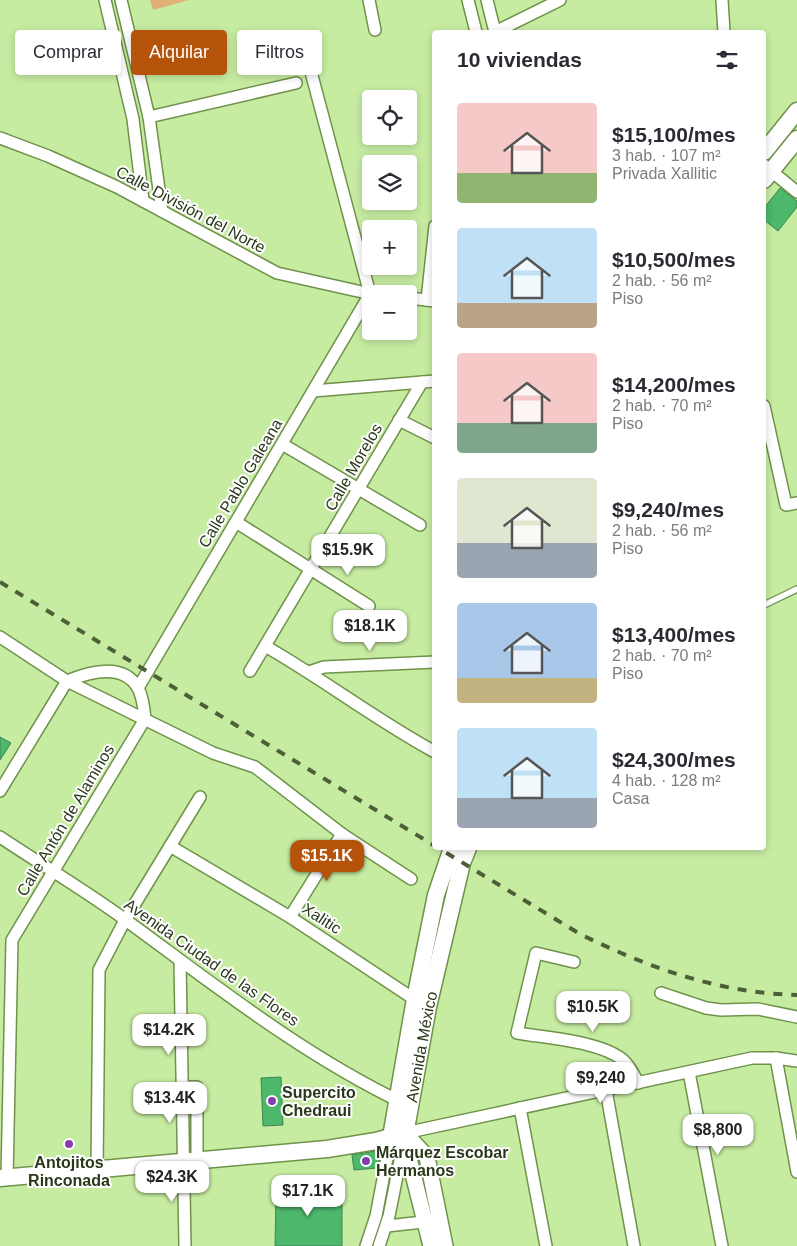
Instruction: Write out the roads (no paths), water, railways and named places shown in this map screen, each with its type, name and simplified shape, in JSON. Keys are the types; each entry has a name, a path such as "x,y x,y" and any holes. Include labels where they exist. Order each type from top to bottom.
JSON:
{"main road":[{"path":"766,150 797,111"},
{"path":"766,172 797,139"},
{"name":"Avenida México","path":"402,1151 398,1135 421,1003 436,895 451,850"},
{"name":"Avenida México","path":"421,1003 467,850"},
{"path":"4,1178 327,1149 398,1135"}],"street":[{"path":"105,0 133,119 143,201"},
{"path":"121,0 150,117 162,211"},
{"path":"369,0 375,30"},
{"path":"468,0 476,30"},
{"path":"487,0 494,30"},
{"path":"499,30 560,0"},
{"path":"722,0 724,30"},
{"path":"312,75 369,285"},
{"path":"150,117 296,83"},
{"name":"Calle División del Norte","path":"0,139 88,173 277,273 362,292"},
{"path":"766,172 797,192"},
{"path":"417,299 431,301 432,282"},
{"name":"Calle Pablo Galeana","path":"138,688 362,309"},
{"path":"313,391 432,381"},
{"name":"Calle Morelos","path":"250,671 422,382"},
{"path":"400,420 432,436"},
{"path":"766,428 768,449 786,505 797,503"},
{"path":"282,444 420,525"},
{"path":"236,522 369,606"},
{"path":"0,637 67,681 213,753 255,767 342,834 411,879"},
{"path":"265,646 309,672 367,713 432,750"},
{"path":"309,672 324,667 432,662"},
{"path":"0,791 67,681 86,674 105,671 121,675 138,688 145,719"},
{"name":"Calle Antón de Alaminos","path":"4,1178 12,940 145,719"},
{"path":"97,1170 99,970 125,920 200,797"},
{"path":"290,917 342,834"},
{"name":"Avenida Ciudad de las Flores","path":"0,837 125,920 286,1035 334,1065 404,1103"},
{"name":"Xalitic","path":"170,846 290,917 421,1003"},
{"path":"574,962 536,953 517,1033 596,1047 612,1053 630,1067 638,1083"},
{"path":"180,961 183,1087 197,1087 185,1246"},
{"path":"661,993 706,1008 721,1010 758,1009 797,1017"},
{"path":"398,1135 752,1058 776,1058 797,1061"},
{"path":"776,1058 797,1172"},
{"path":"690,1072 722,1246"},
{"path":"606,1090 634,1246"},
{"path":"520,1108 546,1246"},
{"path":"398,1135 427,1157 432,1221 431,1246"},
{"name":"Avenida México","path":"366,1246 398,1135"},
{"path":"402,1151 410,1162 432,1221 445,1246"},
{"name":"Avenida México","path":"379,1246 387,1226 402,1151"},
{"path":"387,1226 432,1221"}],"lane":[{"path":"766,604 797,589"}],"railway":[{"path":"0,582 432,844"},
{"path":"442,850 580,934 632,958 712,984 768,993 797,995"}],"place":[{"name":"Supercito Chedraui","path":"272,1101"},
{"name":"Antojitos Rinconada","path":"69,1144"},
{"name":"Márquez Escobar Hermanos","path":"366,1161"}]}
